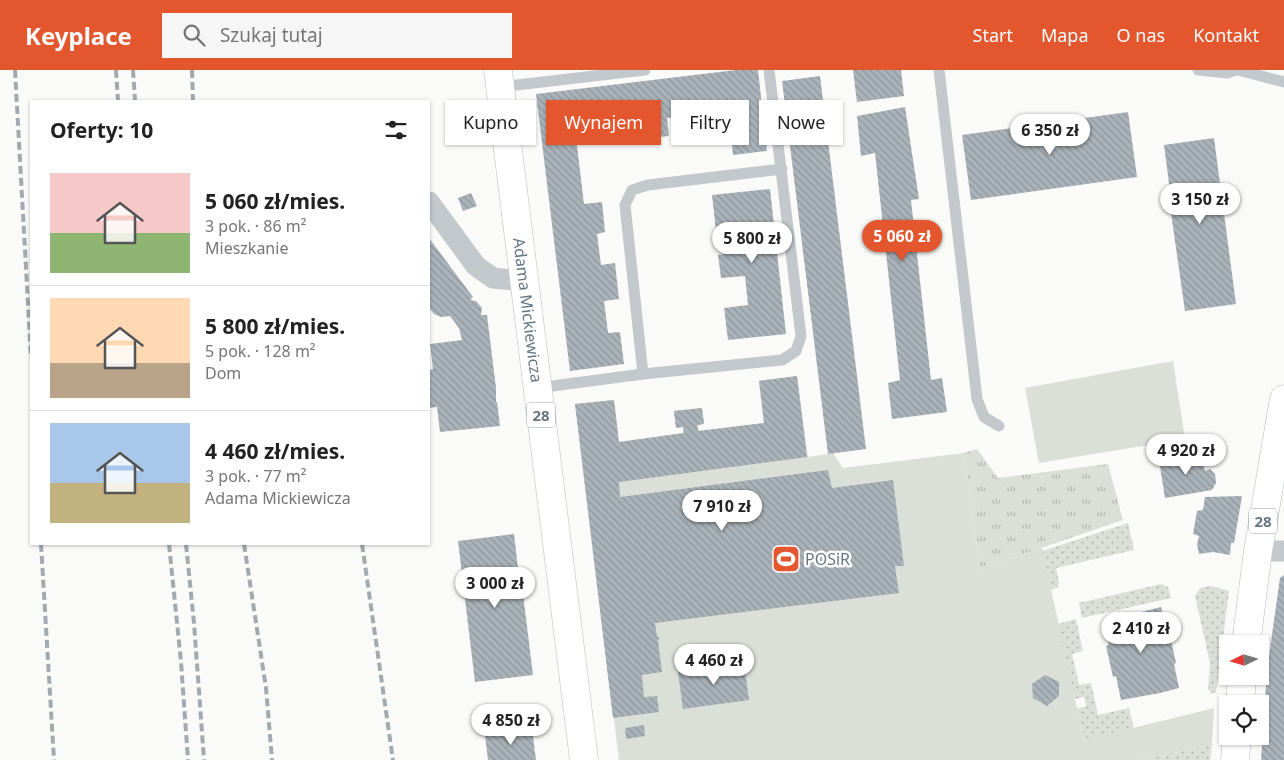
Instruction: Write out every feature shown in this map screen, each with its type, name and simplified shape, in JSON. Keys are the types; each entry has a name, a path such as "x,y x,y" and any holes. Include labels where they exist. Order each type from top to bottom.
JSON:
{"main road":[{"name":"Adama Mickiewicza","path":"499,79 584,760"},
{"name":"28","path":"1248,635 1271,551 1284,399"},
{"path":"1235,760 1236,745"}],"street":[{"path":"430,203 476,266 493,278 523,281"}],"lane":[{"path":"499,79 645,70"},
{"path":"538,388 643,374 782,360 796,351 801,336 770,70"},
{"path":"939,70 977,399 984,417 999,426"},
{"path":"1198,70 1227,73 1237,70 1284,82"},
{"path":"643,374 626,206 632,190 648,185 782,169"}],"green space":[{"path":"1173,361 1185,439 1039,463 1025,388"},
{"name":"POSiR","path":"797,376 808,457 833,453 843,468 964,453 980,569 1042,548 1084,740 1214,708 1212,745 1139,760 619,760 575,404 614,400 619,442 683,433 683,427 676,428 674,411 702,408 704,424 698,425 699,431 764,423 759,381"},
{"path":"977,449 998,478 1108,464 1123,520 980,569 964,453"},
{"path":"1128,523 1134,550 1056,568 1059,583 1058,587 1051,590 1042,551"},
{"path":"1161,584 1168,587 1171,598 1082,618 1079,603"},
{"path":"1211,586 1229,591 1223,635 1219,635 1219,669 1216,693 1212,693 1208,689 1210,663 1195,596 1200,588"},
{"path":"1076,619 1083,651 1072,654 1079,685 1091,683 1098,715 1129,708 1134,729 1084,740 1077,709 1086,706 1084,697 1075,699 1058,624"},
{"path":"1212,745 1210,760 1139,760"}],"building":[{"path":"736,70 758,70 761,100 759,100 759,145 766,145 767,151 733,155 732,145 749,145 749,100 671,100 671,118 667,118 669,136 661,137 661,100 546,100 546,145 577,145 584,204 602,202 605,232 597,234 601,265 615,263 619,299 604,301 608,333 620,332 624,364 570,371 536,94"},
{"path":"853,70 901,70 904,96 857,102"},
{"path":"820,76 823,100 784,100 782,81"},
{"path":"905,107 919,199 911,200 931,380 942,378 947,412 892,419 888,383 900,380 875,153 861,156 857,116"},
{"path":"1128,112 1137,177 971,200 962,135"},
{"path":"1214,138 1236,304 1185,311 1170,206 1172,206 1164,145"},
{"path":"790,145 829,145 866,449 828,454"},
{"path":"770,189 786,334 728,340 724,308 748,305 745,276 721,278 718,255 742,252 740,228 716,231 712,195"},
{"path":"471,193 477,206 463,211 458,198"},
{"path":"430,239 473,297 470,300 476,301 482,308 481,315 487,315 500,426 440,432 437,407 430,408 430,370 433,369 430,344 462,340 459,328 450,316 441,317 434,314 430,309"},
{"path":"797,376 807,457 619,482 620,497 828,470 832,488 893,480 904,566 895,566 899,593 655,623 657,637 659,637 662,672 642,675 644,697 657,696 659,712 613,718 575,404 614,400 619,442 684,433 683,427 676,428 674,411 702,408 704,424 697,425 698,431 764,423 759,381"},
{"path":"1200,453 1205,471 1210,469 1215,474 1216,483 1212,490 1165,498 1159,460"},
{"path":"1242,496 1234,543 1231,543 1230,555 1213,552 1199,554 1197,544 1199,536 1193,534 1197,511 1203,510 1205,497"},
{"path":"514,534 533,675 475,682 458,541"},
{"path":"1284,575 1284,760 1261,760 1262,745 1269,745 1269,695 1265,695 1266,685 1269,685 1269,656 1280,578"},
{"path":"1161,607 1167,632 1169,631 1179,688 1121,700 1116,676 1113,677 1106,646 1109,645 1103,621 1114,618 1122,613 1126,616"},
{"path":"744,663 749,700 683,709 678,672"},
{"path":"1045,675 1059,682 1059,696 1047,706 1033,698 1032,684"},
{"path":"644,725 645,736 626,739 625,728"},
{"path":"532,729 536,760 488,760 485,735"}],"railway":[{"path":"15,70 30,340"},
{"path":"116,70 118,100"},
{"path":"133,70 135,100"},
{"path":"192,70 193,100"},
{"path":"41,545 54,760"},
{"path":"169,545 181,662 188,760"},
{"path":"186,545 204,760"},
{"path":"244,545 266,688 272,760"},
{"path":"362,545 393,760"}],"place":[{"name":"POSiR","path":"786,559"}]}
